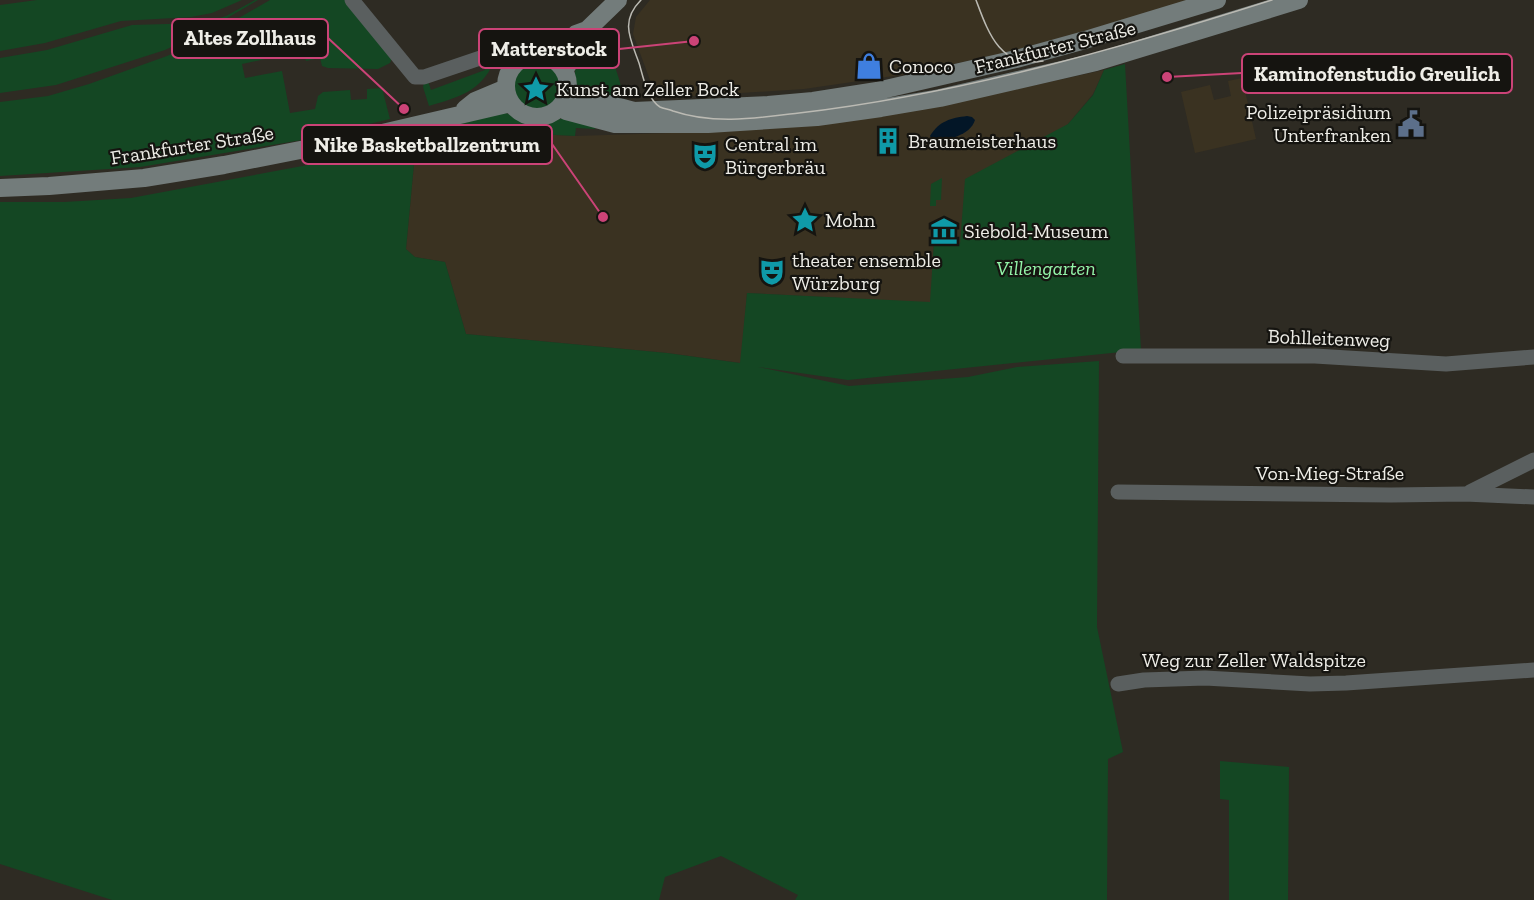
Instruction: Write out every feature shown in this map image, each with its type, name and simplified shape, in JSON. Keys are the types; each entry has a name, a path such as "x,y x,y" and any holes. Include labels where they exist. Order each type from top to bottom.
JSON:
{"street":[{"path":"352,0 415,77 424,77 489,55 499,54 509,61 542,56 560,50 576,34 586,30 618,0"},
{"name":"Frankfurter Straße","path":"879,99 934,79 1085,40 1217,0"},
{"name":"Frankfurter Straße","path":"564,100 566,111 615,124 708,124 879,99 940,98 1096,62 1297,0"},
{"path":"1173,14 1180,37"},
{"path":"564,70 584,42 586,30"},
{"path":"509,61 507,80 509,95 517,110 535,117 545,116 564,100 568,82 564,70 551,58 542,56"},
{"path":"934,79 940,98"},
{"name":"Frankfurter Straße","path":"0,189 144,178 224,165 426,123 459,114 475,101 509,95"},
{"name":"Bohlleitenweg","path":"1123,356 1315,356 1446,364 1534,357"},
{"name":"Von-Mieg-Straße","path":"1118,492 1465,494 1534,460"},
{"path":"1465,494 1534,497"},
{"name":"Weg zur Zeller Waldspitze","path":"1118,684 1144,680 1204,678 1299,684 1346,684 1534,670"}],"shaded area":[{"path":"650,0 1195,0 1009,52 907,74 804,89 661,98 654,91 633,34 636,17"},
{"path":"1104,70 1093,94 960,244 934,243 931,303 747,293 741,363 667,353 466,334 445,262 415,257 406,249 414,164 409,140 459,130 575,136 703,132 1008,91"},
{"path":"1242,78 1256,139 1195,153 1181,92 1210,85 1214,100 1231,96 1228,81"}],"green space":[{"path":"37,0 242,0 212,13 191,17 121,21 45,43 0,51 0,5"},
{"path":"258,0 203,32 165,50 56,85 0,93 0,58 47,50 132,25 203,23 226,16"},
{"path":"270,0 347,0 392,58 390,63 378,69 328,68 322,66 320,58 306,61 303,51 242,64 245,78 282,71 290,113 315,109 318,96 323,92 350,90 351,100 367,99 367,89 382,88 390,119 302,140 140,167 0,176 0,102 48,96 167,56 194,44"},
{"path":"598,40 605,44 618,74 621,89 620,100 577,87 575,73 578,59 586,47"},
{"path":"482,61 494,62 475,87 459,96 429,106 423,87 424,83 428,81 431,90 485,70"},
{"path":"532,61 542,61 555,68 562,81 562,91 555,104 542,111 532,111 523,107 516,100 512,91 512,81 516,72 523,65"},
{"name":"Villengarten","path":"1125,64 1141,350 848,380 758,367 849,386 968,377 1017,367 1099,361 1097,627 1123,752 1108,759 1107,900 795,900 798,895 721,856 665,877 659,900 112,900 0,864 0,202 64,202 131,198 410,146 414,164 406,249 415,257 445,262 466,334 667,353 740,363 747,293 930,302 934,242 960,244 965,179 1068,124 1093,95 1104,70"},
{"path":"501,113 530,124 543,124 563,118 595,126 595,129 576,128 575,136 459,130 436,135 434,131"},
{"path":"942,178 941,200 936,200 936,206 930,206 931,184"},
{"path":"1220,761 1289,767 1288,900 1229,900 1229,800 1220,799"}],"water":[{"path":"967,116 975,120 968,130 951,138 933,141 930,136 941,124 951,119"}],"tram line":[{"path":"641,0 631,15 629,30 646,87 652,99 662,108 704,118 720,119 768,117 859,105 979,82 1156,36 1272,0"},
{"path":"976,0 991,35 1006,54 1028,62 1043,61"}],"place":[{"name":"Matterstock","path":"694,41"},
{"name":"Conoco","path":"869,66"},
{"name":"Kaminofenstudio Greulich","path":"1167,77"},
{"name":"Kunst am Zeller Bock","path":"536,89"},
{"name":"Altes Zollhaus","path":"404,109"},
{"name":"Polizeipräsidium Unterfranken","path":"1411,124"},
{"name":"Braumeisterhaus","path":"888,141"},
{"name":"Central im Bürgerbräu","path":"705,156"},
{"name":"Nike Basketballzentrum","path":"603,217"},
{"name":"Mohn","path":"805,220"},
{"name":"Siebold-Museum","path":"944,231"},
{"name":"theater ensemble Würzburg","path":"772,272"}]}
